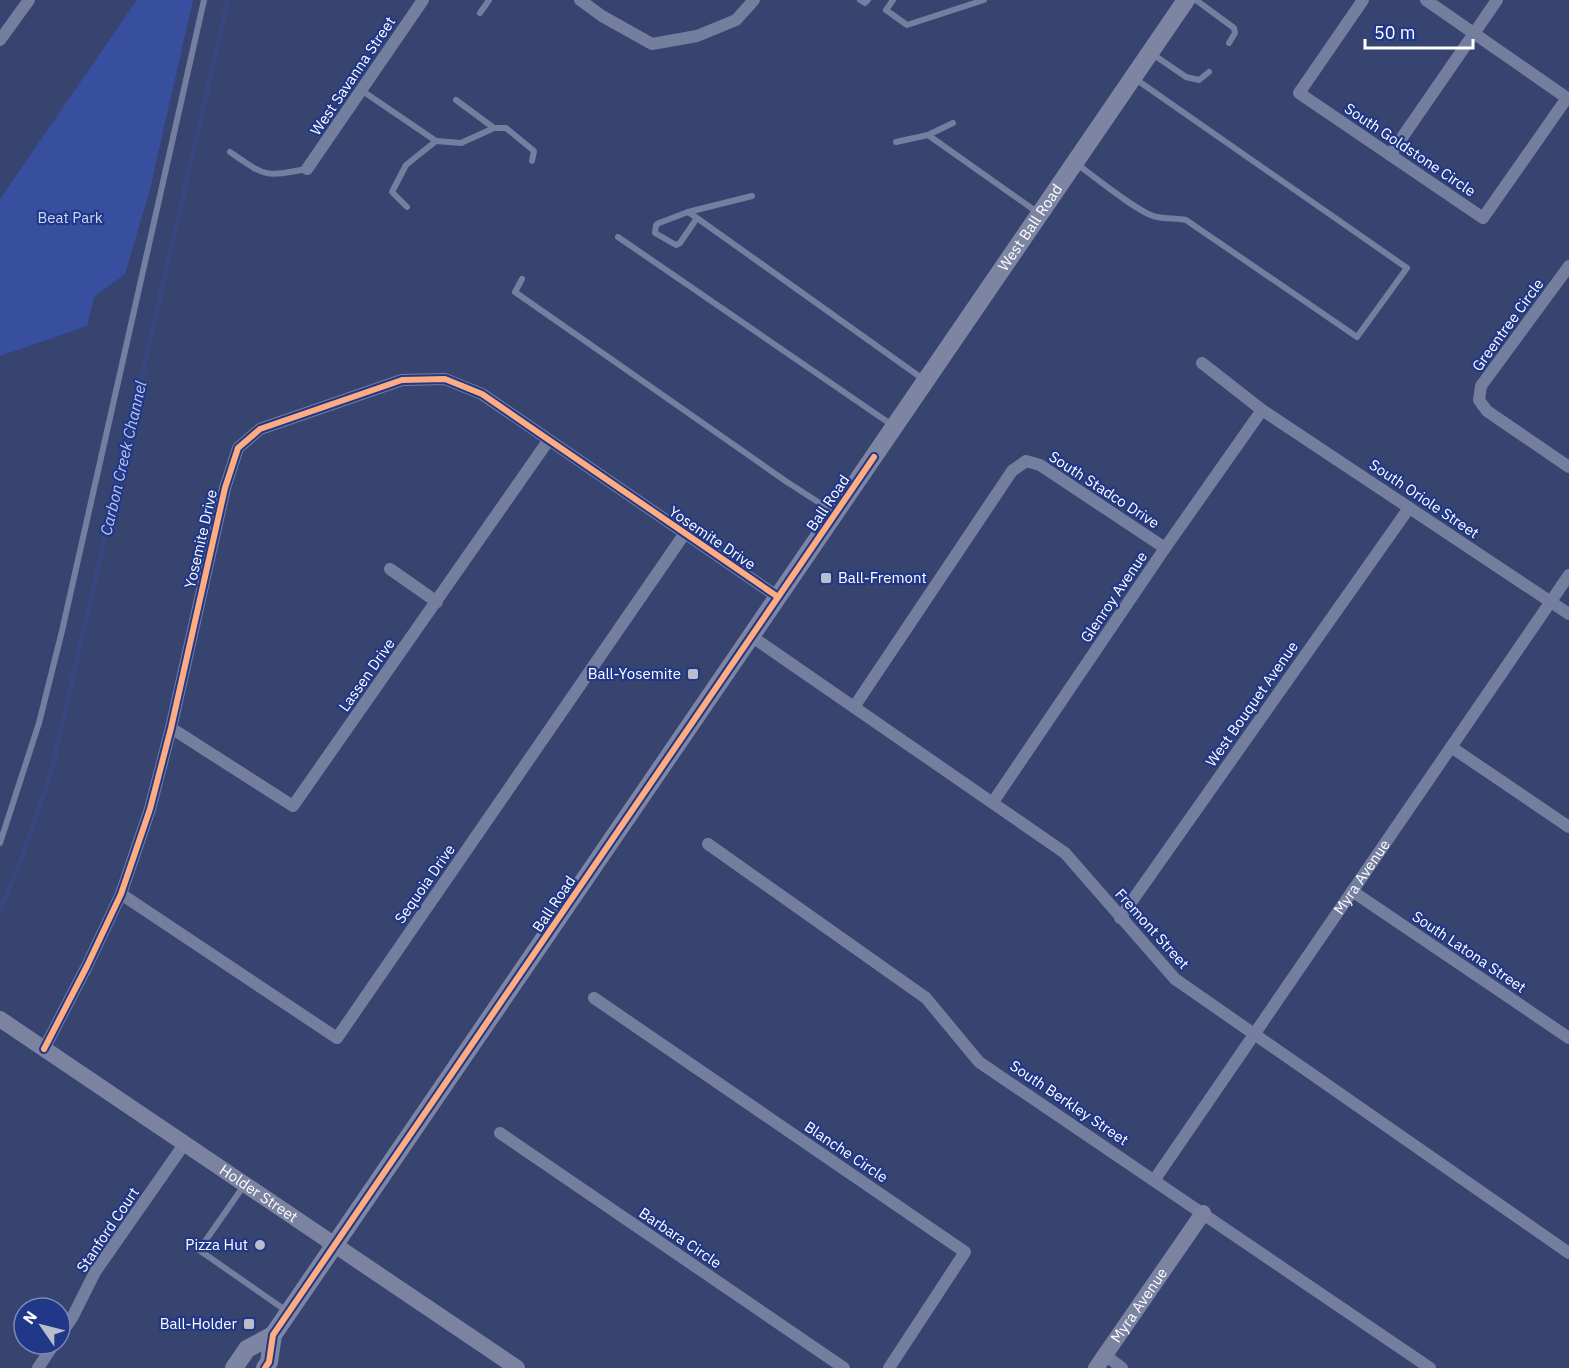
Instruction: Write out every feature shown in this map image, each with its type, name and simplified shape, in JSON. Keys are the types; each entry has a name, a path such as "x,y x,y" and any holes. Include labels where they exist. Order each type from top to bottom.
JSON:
{"main road":[{"name":"West Ball Road","path":"874,457 1186,0"},
{"name":"Ball Road","path":"265,1368 269,1362 273,1335 288,1312 874,457"},
{"name":"Ball Road","path":"234,1368 247,1349 273,1335"}],"street":[{"path":"0,40 29,0"},
{"name":"West Savanna Street","path":"307,170 423,0"},
{"path":"580,0 602,16 652,44 697,36 736,20 754,0"},
{"name":"South Goldstone Circle","path":"1363,0 1299,93 1483,218 1567,98 1426,0"},
{"path":"1390,155 1497,0"},
{"name":"Greentree Circle","path":"1569,266 1481,386 1479,400 1487,411 1569,467"},
{"name":"South Oriole Street","path":"1202,363 1262,410 1569,614"},
{"name":"Yosemite Drive","path":"44,1049 121,894 150,809 171,728 225,488 238,448 260,429 402,380 445,379 482,394 778,597"},
{"name":"Glenroy Avenue","path":"993,802 1165,548 1262,410"},
{"name":"Lassen Drive","path":"171,728 293,806 548,441"},
{"name":"South Stadco Drive","path":"854,707 1012,471 1026,461 1040,465 1165,548"},
{"name":"West Bouquet Avenue","path":"1120,918 1409,508"},
{"name":"Sequoia Drive","path":"121,894 337,1038 685,533"},
{"path":"390,569 437,602"},
{"name":"Myra Avenue","path":"1155,1179 1569,575"},
{"name":"Fremont Street","path":"751,636 1065,853 1175,979 1569,1253"},
{"path":"1451,747 1569,827"},
{"name":"South Berkley Street","path":"708,843 926,998 980,1062 1430,1368"},
{"name":"South Latona Street","path":"1352,891 1569,1038"},
{"name":"Blanche Circle","path":"594,998 965,1252 889,1368"},
{"name":"Holder Street","path":"0,1019 517,1368"},
{"name":"Barbara Circle","path":"500,1133 844,1368"},
{"name":"Stanford Court","path":"72,1318 95,1272 184,1143"},
{"name":"Myra Avenue","path":"1100,1362 1203,1213"},
{"path":"1100,1362 1122,1368"}],"lane":[{"path":"0,843 39,723 62,631 204,0"},
{"path":"480,13 489,0"},
{"path":"860,0 865,3 868,0"},
{"path":"892,0 886,10 907,25 984,0"},
{"path":"1196,0 1233,28 1235,33 1229,44"},
{"path":"1150,53 1186,77 1199,80 1209,72"},
{"path":"1075,163 1155,217 1186,220 1357,337 1407,268 1133,78"},
{"path":"361,90 436,141 461,143 494,128 506,128 534,151 532,161"},
{"path":"456,100 494,128"},
{"path":"896,142 928,135 953,123"},
{"path":"928,135 1040,214"},
{"path":"407,207 392,192 406,165 436,141"},
{"path":"230,152 261,173 271,176 307,170"},
{"path":"697,218 680,243 676,245 655,233 656,225 659,223 688,212 752,196"},
{"path":"688,212 926,381"},
{"path":"618,237 895,427"},
{"path":"522,279 515,292 787,482 836,513"},
{"path":"245,1183 199,1250 288,1312"}],"green space":[{"name":"Beat Park","path":"137,0 193,0 149,193 125,274 94,297 87,326 0,356 0,199"}],"waterway":[{"name":"Carbon Creek Channel","path":"0,911 19,865 51,773 228,0"}],"cycle path":[{"path":"44,1049 121,894 150,809 171,728 225,488 238,448 260,429 402,380 445,379 482,394 778,597"},
{"path":"265,1368 269,1362 273,1335 874,457"}],"place":[{"name":"Ball-Fremont","path":"826,578"},
{"name":"Ball-Yosemite","path":"693,674"},
{"name":"Pizza Hut","path":"260,1245"},
{"name":"Ball-Holder","path":"249,1324"}]}
